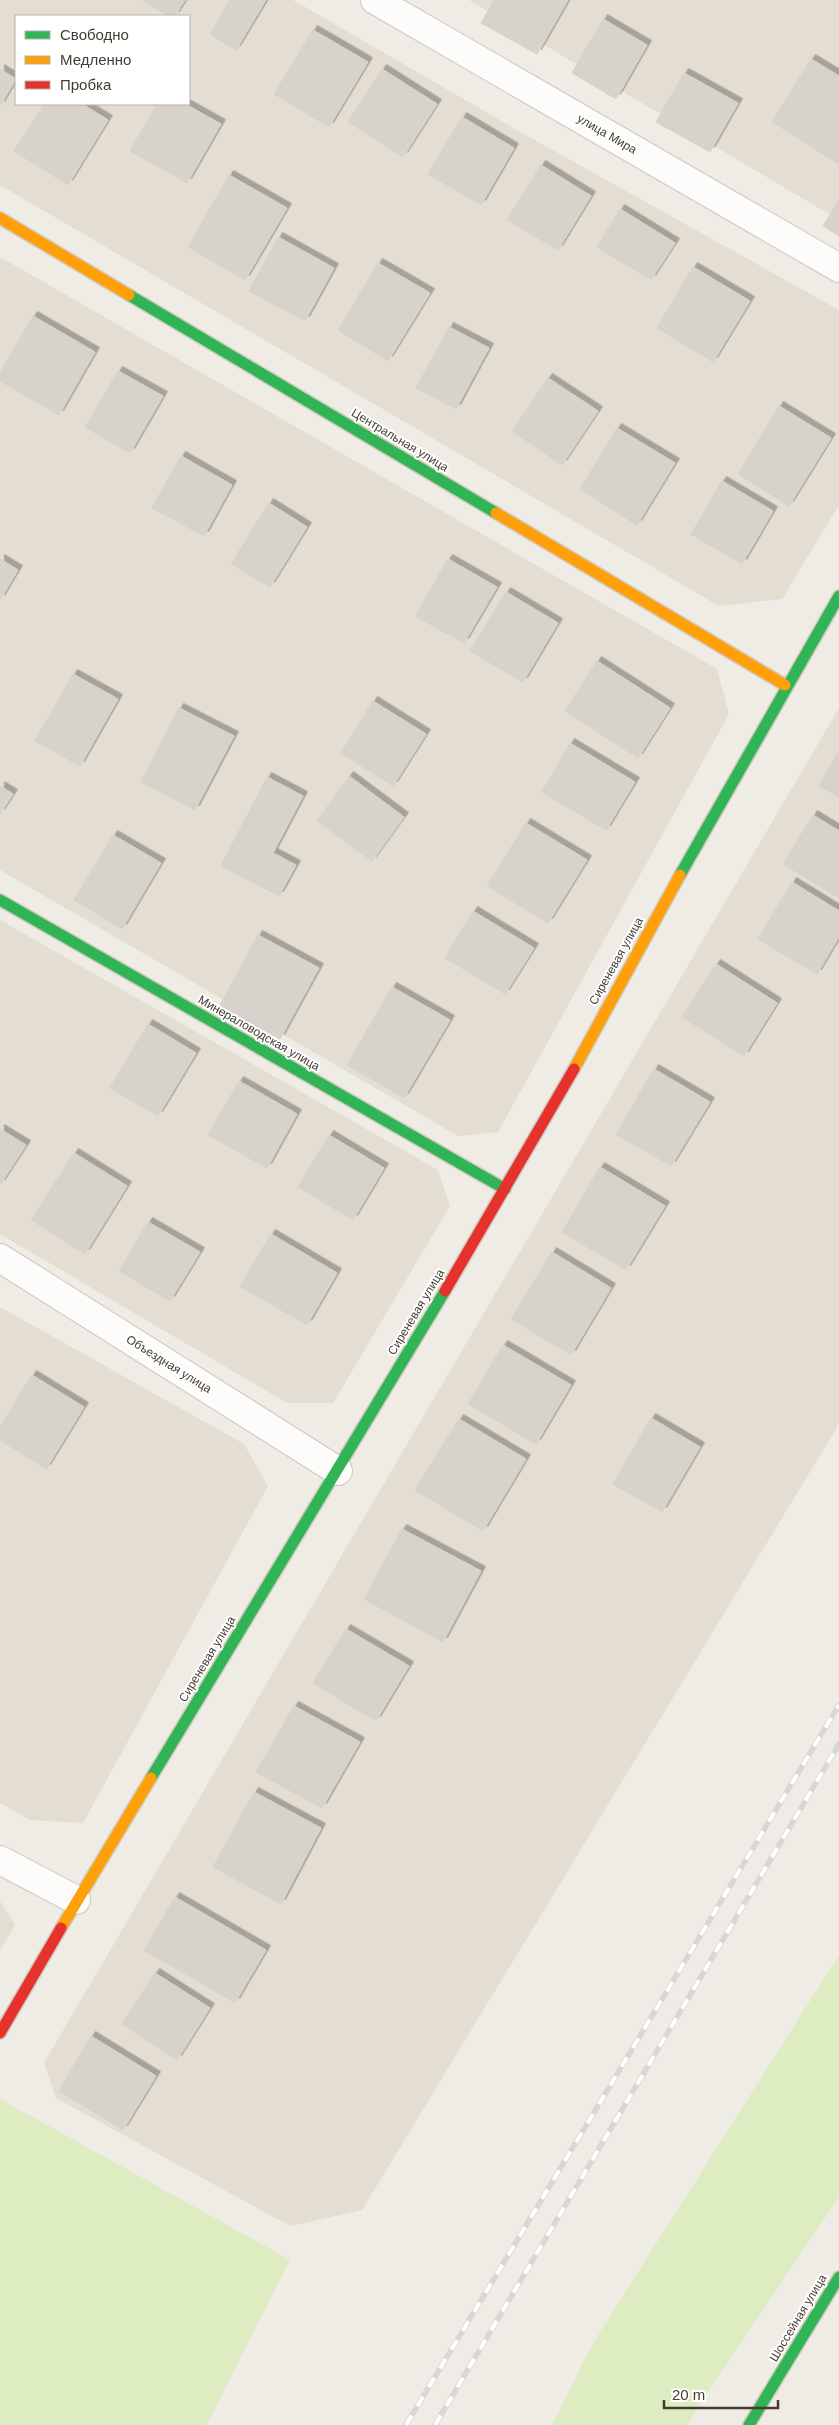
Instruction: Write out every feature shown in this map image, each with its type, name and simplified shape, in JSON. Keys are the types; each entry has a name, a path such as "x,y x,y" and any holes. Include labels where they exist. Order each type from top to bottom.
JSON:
{"street":[{"name":"улица Мира","path":"376,0 839,268"},
{"name":"Центральная улица","path":"0,218 785,685"},
{"name":"Сиреневая улица","path":"0,2033 76,1900 338,1471 505,1189 785,685 839,596"},
{"name":"Минераловодская улица","path":"0,900 505,1189"},
{"name":"Объездная улица","path":"0,1258 338,1471"},
{"path":"0,1860 76,1900"},
{"name":"Шоссейная улица","path":"748,2425 839,2277"}],"shaded area":[{"path":"0,0 293,0 515,129 839,310 839,505 782,599 719,606 0,185"},
{"path":"469,0 839,0 839,220 551,49"},
{"path":"0,257 717,669 729,714 498,1132 458,1136 0,870"},
{"path":"839,708 839,1424 362,2210 290,2226 56,2098 44,2063"},
{"path":"0,920 438,1170 450,1206 333,1403 287,1403 0,1234"},
{"path":"0,1307 244,1444 268,1486 83,1823 29,1820 0,1803"},
{"path":"0,1901 15,1925 0,1950"}],"green space":[{"path":"839,1955 839,2197 695,2411 688,2425 552,2425 590,2348"},
{"path":"0,2099 290,2260 207,2425 0,2425"}],"building":[{"path":"142,0 185,0 176,15 167,15"},
{"path":"230,0 266,0 236,50 210,34"},
{"path":"494,0 568,0 537,54 481,23"},
{"path":"603,19 647,45 616,99 572,73"},
{"path":"313,30 368,62 329,127 274,94"},
{"path":"811,59 839,76 839,164 772,122"},
{"path":"0,69 15,78 15,81 0,106"},
{"path":"382,69 437,104 403,157 348,122"},
{"path":"684,73 738,103 710,152 656,122"},
{"path":"43,105 84,105 108,120 68,185 14,151"},
{"path":"156,105 187,105 221,124 187,183 130,151"},
{"path":"462,117 514,148 481,205 428,174"},
{"path":"541,165 591,196 558,250 507,220"},
{"path":"229,175 287,208 245,280 188,247"},
{"path":"839,200 839,236 823,226"},
{"path":"620,209 675,243 651,280 597,247"},
{"path":"278,237 334,268 305,321 249,291"},
{"path":"378,263 430,293 388,361 338,330"},
{"path":"693,267 750,301 713,362 657,328"},
{"path":"33,316 95,352 59,415 0,381 0,373"},
{"path":"449,327 489,348 456,409 416,388"},
{"path":"118,371 163,396 130,453 85,427"},
{"path":"548,378 598,411 562,465 512,431"},
{"path":"779,406 831,438 789,506 738,474"},
{"path":"617,428 675,463 637,525 580,489"},
{"path":"181,456 232,485 204,536 152,508"},
{"path":"722,481 773,511 742,564 691,534"},
{"path":"269,503 307,527 270,587 231,564"},
{"path":"0,559 18,570 0,600"},
{"path":"448,559 497,587 464,643 415,616"},
{"path":"506,592 558,623 523,682 470,651"},
{"path":"597,661 670,708 638,758 565,711"},
{"path":"73,674 118,699 80,766 35,741"},
{"path":"373,701 426,734 393,786 341,753"},
{"path":"179,708 234,736 195,810 141,782"},
{"path":"570,743 635,782 606,830 542,792"},
{"path":"839,750 839,797 819,786"},
{"path":"349,776 404,817 372,861 317,821"},
{"path":"267,777 303,796 273,853 296,865 279,896 221,866"},
{"path":"0,786 13,794 0,814"},
{"path":"813,815 839,831 839,898 783,864"},
{"path":"526,823 587,860 548,923 487,886"},
{"path":"113,835 161,863 122,929 74,900"},
{"path":"792,882 839,911 839,937 817,974 758,939"},
{"path":"473,911 534,948 505,994 445,958"},
{"path":"258,935 319,968 280,1039 219,1007"},
{"path":"716,964 777,1003 744,1056 682,1017"},
{"path":"392,987 450,1020 404,1098 347,1065"},
{"path":"148,1024 196,1053 158,1116 110,1088"},
{"path":"654,1069 710,1102 671,1166 616,1134"},
{"path":"239,1081 297,1114 267,1168 208,1135"},
{"path":"0,1129 26,1145 0,1185"},
{"path":"329,1135 384,1168 353,1220 298,1187"},
{"path":"74,1153 127,1186 85,1254 31,1220"},
{"path":"600,1167 665,1206 626,1270 562,1232"},
{"path":"148,1222 200,1252 170,1301 119,1271"},
{"path":"271,1234 337,1273 307,1325 240,1286"},
{"path":"552,1252 611,1288 571,1355 511,1319"},
{"path":"503,1345 571,1385 536,1444 468,1404"},
{"path":"32,1375 84,1407 46,1469 0,1440 0,1427"},
{"path":"651,1418 700,1447 662,1512 613,1484"},
{"path":"459,1419 526,1459 483,1531 415,1490"},
{"path":"402,1529 481,1571 443,1642 364,1599"},
{"path":"346,1629 409,1666 376,1721 313,1683"},
{"path":"294,1706 360,1742 322,1808 256,1772"},
{"path":"254,1792 321,1828 281,1904 213,1867"},
{"path":"175,1897 266,1950 235,2003 144,1950"},
{"path":"155,1973 210,2008 177,2060 122,2024"},
{"path":"91,2036 156,2076 123,2130 59,2091"}],"railway":[{"path":"406,2425 839,1705"},
{"path":"435,2425 839,1744"}],"traffic: fast":[{"path":"129,295 496,513"},
{"path":"680,875 839,596"},
{"path":"0,900 505,1189"},
{"path":"151,1778 445,1291"},
{"path":"749,2425 839,2277"}],"traffic: slow":[{"path":"0,218 129,295"},
{"path":"496,513 785,685"},
{"path":"574,1069 680,875"},
{"path":"61,1928 151,1778"}],"traffic: jam":[{"path":"445,1291 574,1069"},
{"path":"0,2033 61,1928"}]}
